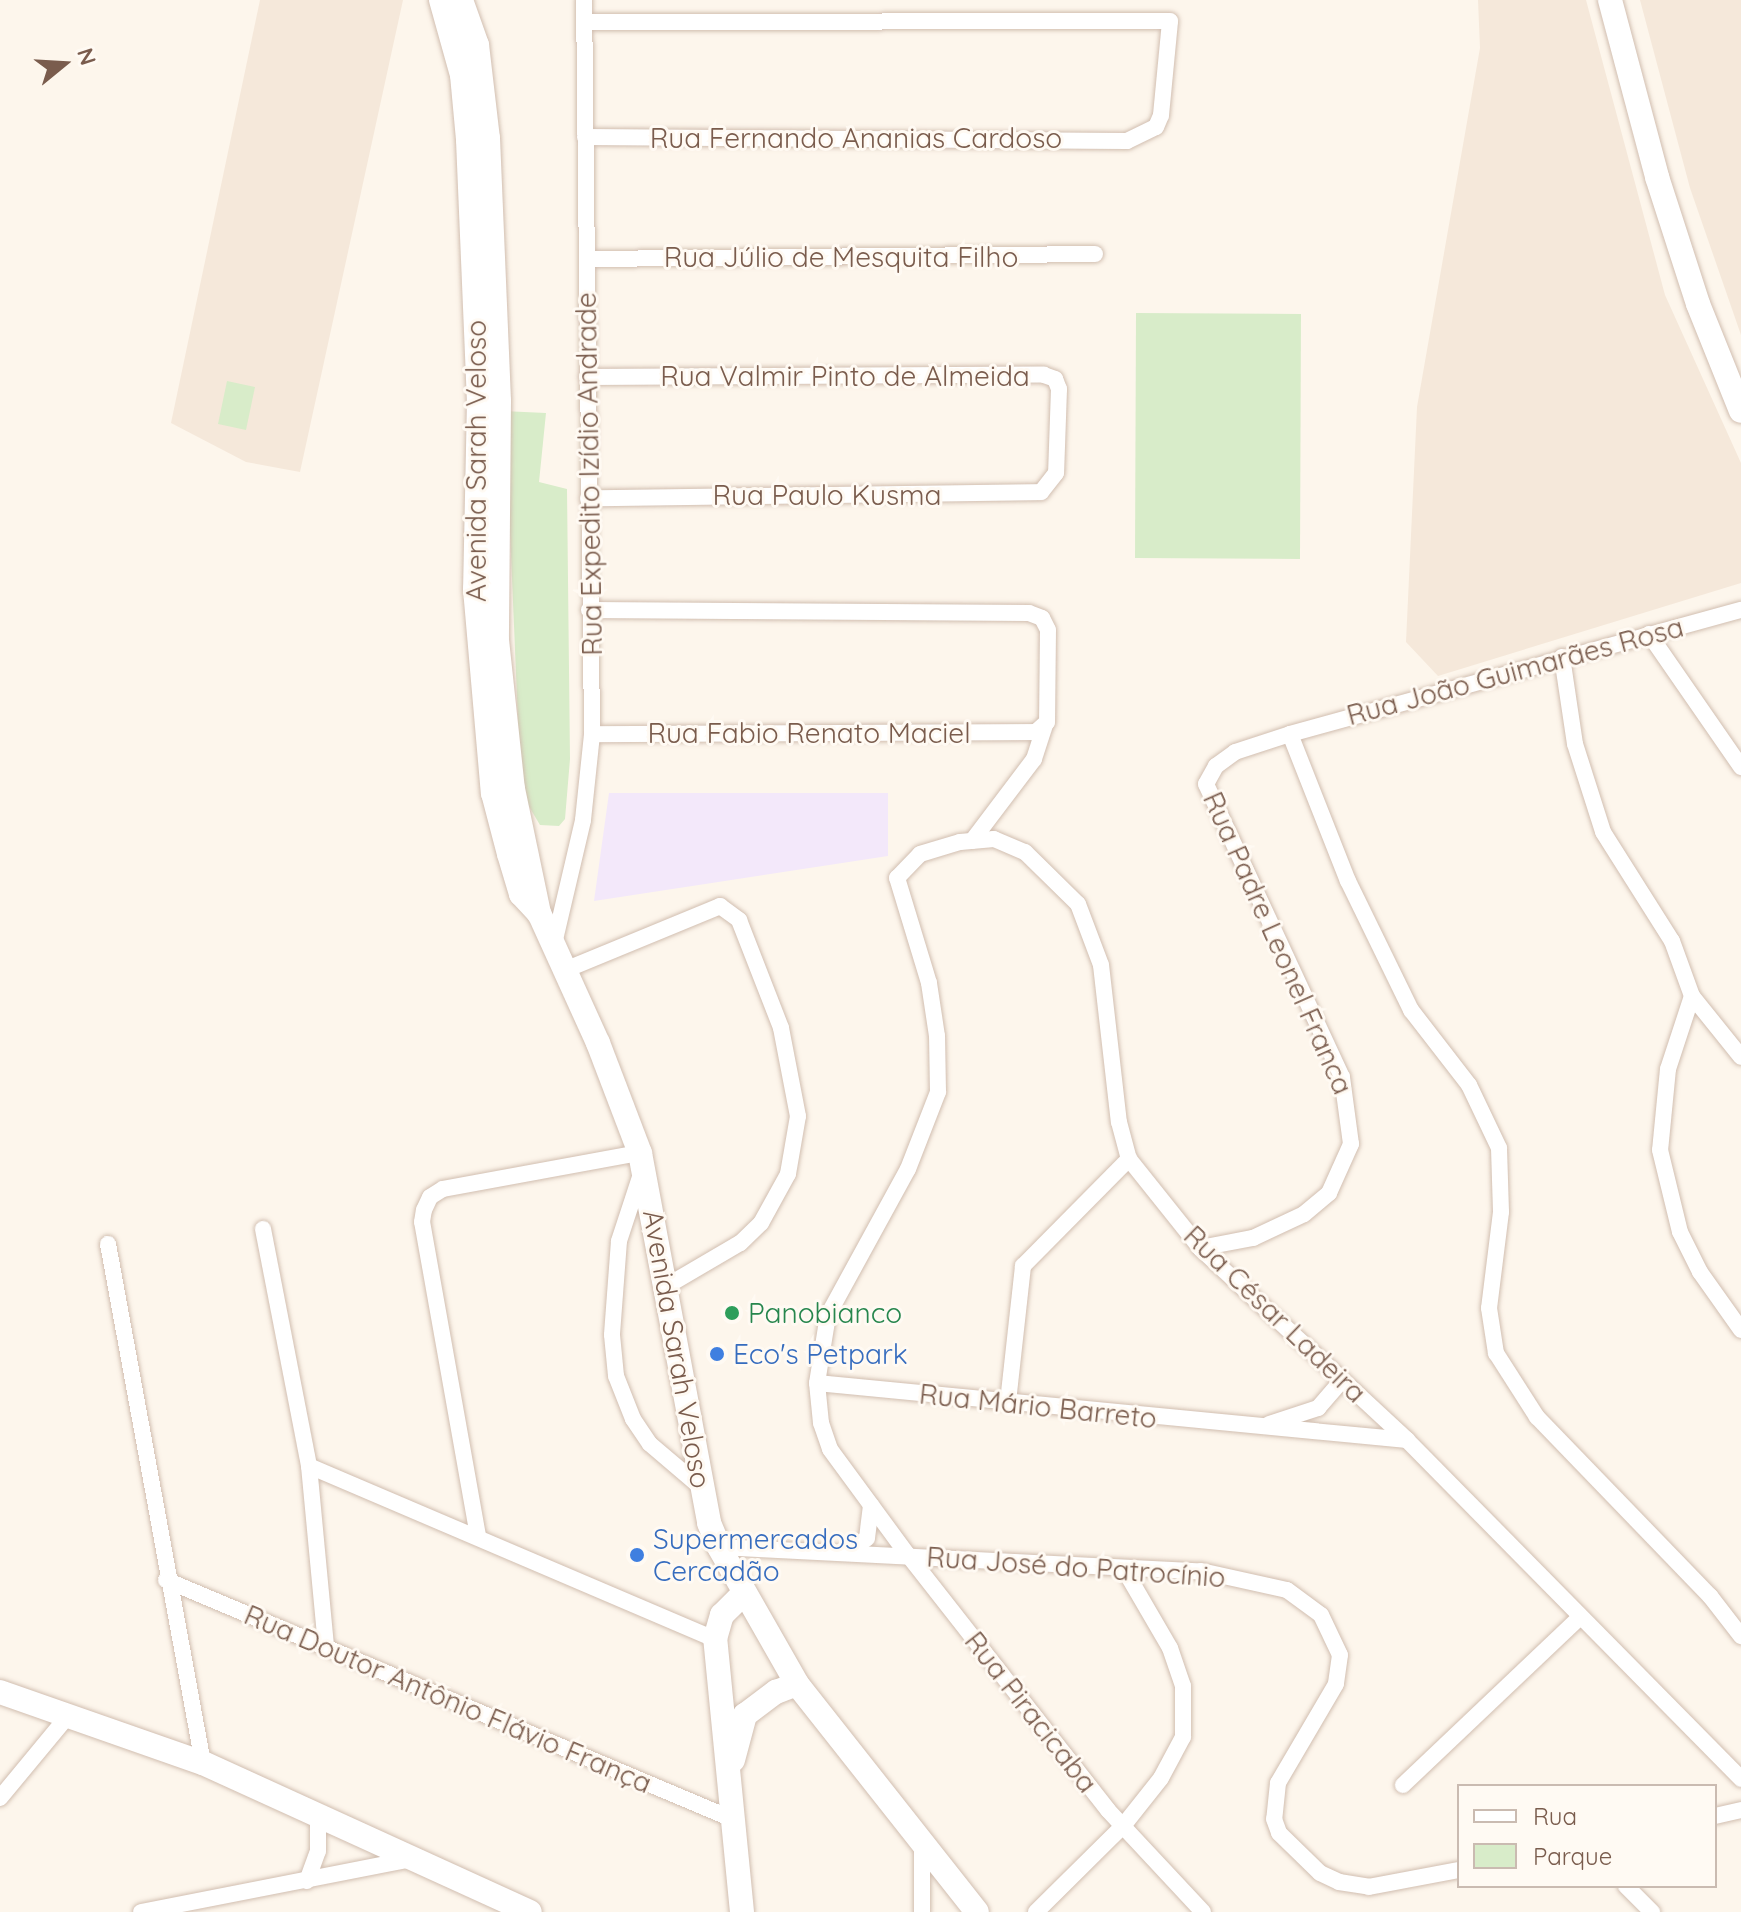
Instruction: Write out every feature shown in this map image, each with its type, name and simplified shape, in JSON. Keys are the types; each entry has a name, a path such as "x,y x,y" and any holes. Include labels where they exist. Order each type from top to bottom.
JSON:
{"main road":[{"name":"Avenida Sarah Veloso","path":"441,0 462,75 468,140 479,401 475,589 485,725 509,854 521,894 539,913"},
{"name":"Avenida Sarah Veloso","path":"461,0 477,45 488,138 499,401 497,640 513,789 539,913 642,1159 703,1489 719,1547 742,1595 797,1684 977,1912"},
{"path":"1610,0 1657,177 1698,304 1741,411"},
{"path":"742,1595 722,1615 716,1649 727,1790 742,1912"},
{"path":"716,1649 730,1686 756,1704"},
{"path":"727,1790 739,1727 756,1704 797,1684"},
{"path":"0,1692 203,1763 530,1912"}],"street":[{"name":"Rua Expedito Izídio Andrade","path":"554,944 588,792 592,734 584,0"},
{"name":"Rua Fernando Ananias Cardoso","path":"585,22 1170,21 1161,115 1156,127 1127,141 585,137"},
{"name":"Rua Júlio de Mesquita Filho","path":"587,259 1095,254"},
{"name":"Rua Valmir Pinto de Almeida","path":"587,377 1050,376 1059,389 1056,473"},
{"name":"Rua Paulo Kusma","path":"588,498 1030,494 1048,488 1056,473"},
{"path":"589,610 1038,615 1048,630 1045,726 1034,759 972,841"},
{"name":"Rua João Guimarães Rosa","path":"1290,734 1741,610"},
{"path":"1649,634 1741,767"},
{"path":"1562,657 1575,744 1603,832 1672,941 1692,996 1741,1057"},
{"name":"Rua Fabio Renato Maciel","path":"592,734 1025,733 1045,726"},
{"path":"1290,734 1348,881 1411,1010 1469,1085 1499,1148 1501,1212 1489,1308 1496,1353 1537,1417 1710,1596 1741,1636"},
{"name":"Rua Padre Leonel Franca","path":"1200,1248 1253,1238 1304,1214 1329,1193 1351,1144 1342,1077 1206,784 1216,766 1235,752 1290,734"},
{"name":"Rua César Ladeira","path":"920,854 972,841 994,839 1025,852 1078,904 1101,965 1117,1107 1129,1159 1200,1248 1407,1440 1579,1618 1741,1779"},
{"name":"Rua Piracicaba","path":"920,854 902,867 898,892 929,983 939,1052 938,1092 908,1169 828,1315 817,1383 830,1449 907,1554 1123,1826 1203,1912"},
{"path":"565,970 720,906 739,920 781,1028 798,1116 788,1174 761,1223 740,1243 665,1287"},
{"path":"1692,996 1668,1069 1660,1150 1688,1251 1741,1330"},
{"path":"478,1536 422,1222 430,1197 443,1189 642,1159 619,1241 612,1335 616,1376 633,1419 650,1444 703,1489"},
{"path":"1008,1402 1023,1266 1129,1159"},
{"path":"263,1229 309,1466 326,1647"},
{"path":"108,1244 166,1580 203,1763"},
{"name":"Rua Mário Barreto","path":"1260,1427 1318,1408 1342,1380"},
{"name":"Rua Mário Barreto","path":"817,1383 1407,1440"},
{"path":"309,1466 478,1536 716,1649"},
{"path":"850,1551 867,1538 870,1503"},
{"name":"Rua José do Patrocínio","path":"719,1547 850,1551 1201,1571 1274,1587 1321,1615 1340,1655 1336,1684 1278,1783 1274,1819 1279,1833 1320,1873 1339,1882 1369,1887 1457,1870"},
{"path":"1036,1912 1123,1826 1174,1758 1186,1716 1183,1686 1170,1648 1124,1569"},
{"name":"Rua Doutor Antônio Flávio França","path":"166,1580 730,1818"},
{"path":"1403,1785 1579,1618"},
{"path":"0,1798 67,1717"},
{"path":"1717,1816 1741,1810"},
{"path":"307,1881 318,1851 318,1813"},
{"path":"922,1842 922,1912"},
{"path":"141,1912 415,1858"},
{"path":"1628,1888 1652,1912"}],"shaded area":[{"path":"260,0 403,0 300,472 246,462 171,423"},
{"path":"1478,0 1586,0 1665,295 1741,463 1741,583 1438,676 1406,642 1417,407 1480,48"},
{"path":"1640,0 1741,0 1741,335 1690,188"},
{"path":"609,793 888,793 888,856 594,901"}],"green space":[{"path":"1136,313 1301,314 1300,559 1135,558"},
{"path":"227,381 255,387 246,430 218,424"},
{"path":"505,411 546,413 539,482 567,489 570,759 565,819 559,826 540,825 521,793"}],"place":[{"name":"Panobianco","path":"732,1313"},
{"name":"Eco's Petpark","path":"717,1354"},
{"name":"Supermercados Cercadão","path":"637,1555"}]}
